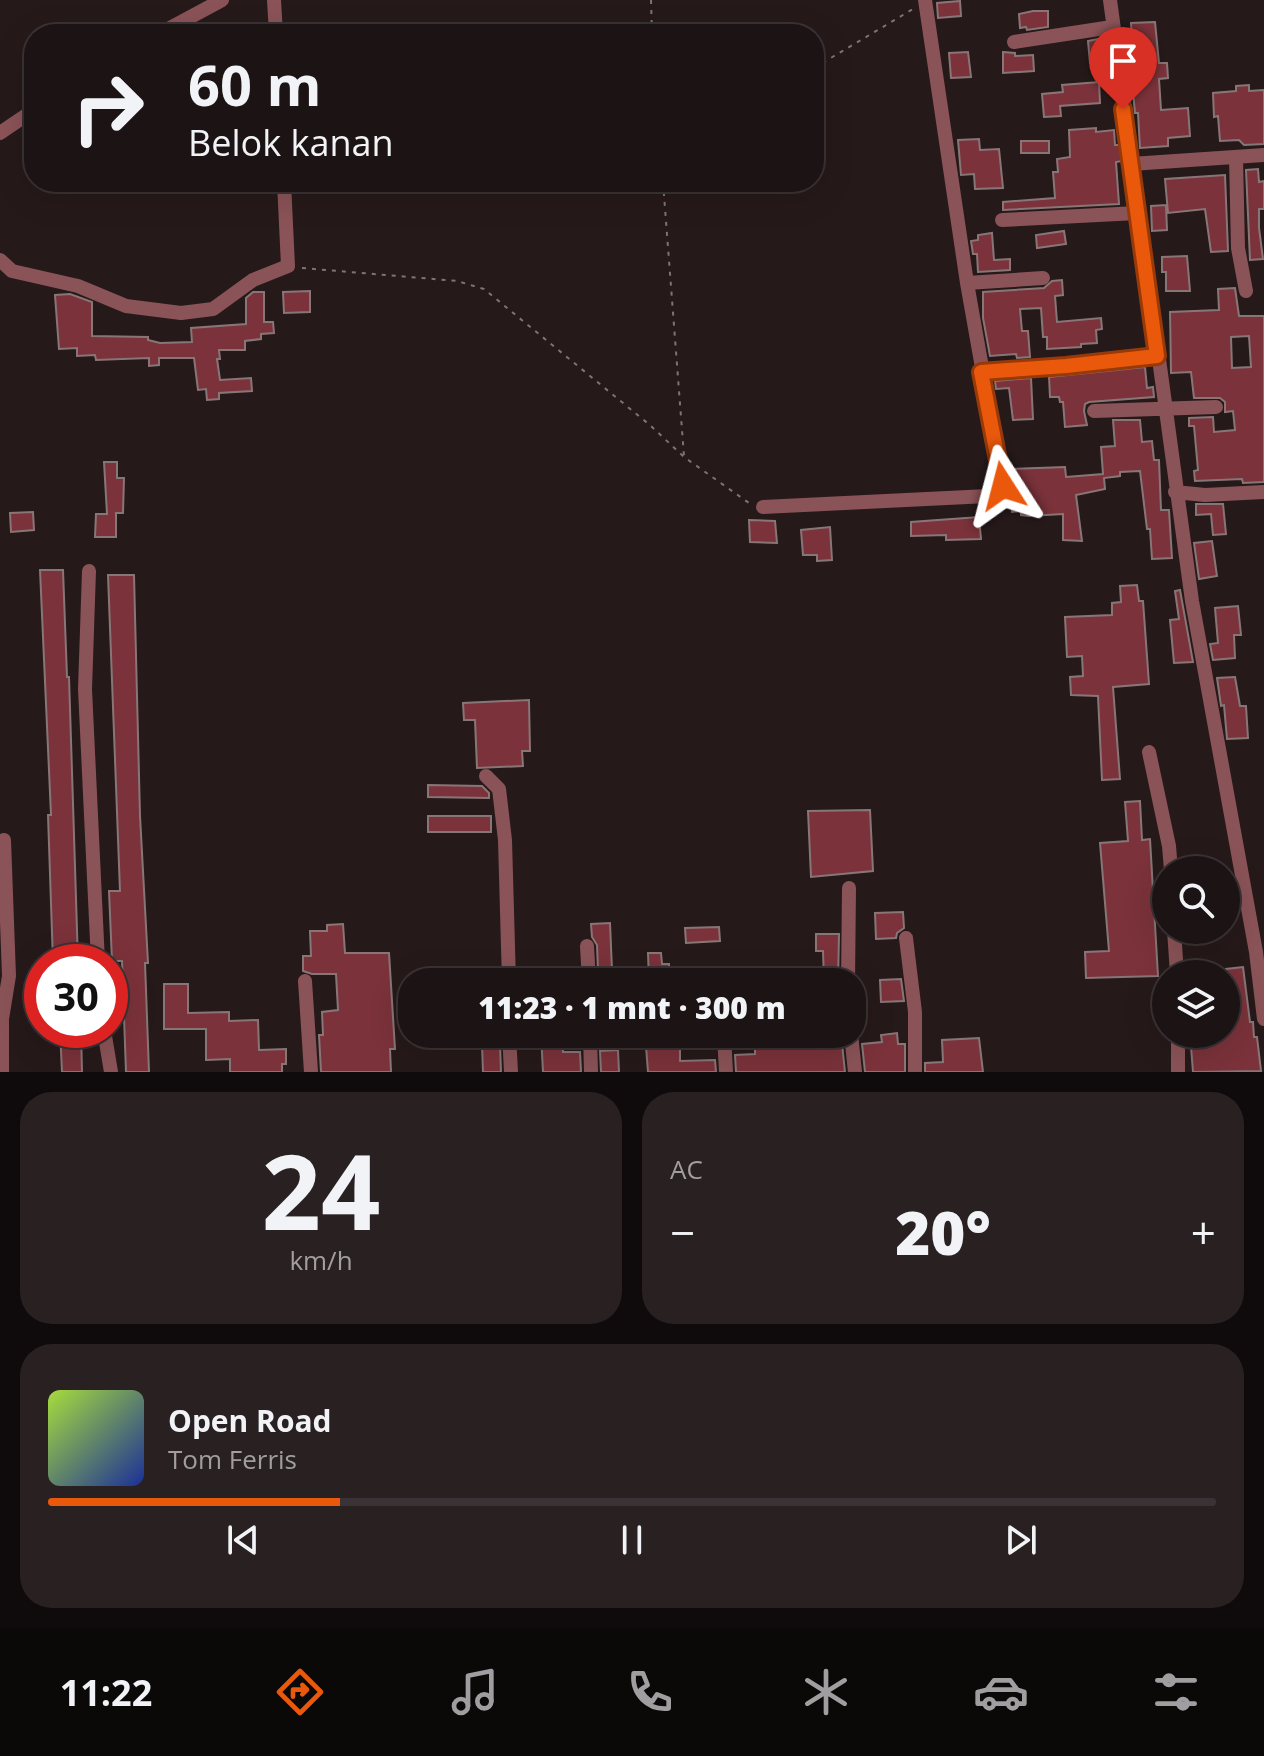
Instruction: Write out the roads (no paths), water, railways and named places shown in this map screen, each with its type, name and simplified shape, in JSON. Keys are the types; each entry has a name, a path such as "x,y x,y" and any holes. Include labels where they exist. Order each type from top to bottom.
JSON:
{"street":[{"path":"178,24 222,0"},
{"path":"274,0 275,24"},
{"path":"1110,0 1175,492 1194,616 1256,952 1264,1019"},
{"path":"763,507 995,494 1000,491 1003,481 981,372 926,1"},
{"path":"1014,42 1112,27"},
{"path":"0,133 24,117"},
{"path":"1131,164 1264,155"},
{"path":"1236,157 1238,248 1246,291"},
{"path":"0,260 12,271 78,286 126,306 181,313 213,309 253,280 288,266 284,192"},
{"path":"1002,220 1137,213"},
{"path":"967,283 1043,278"},
{"path":"981,372 1157,356"},
{"path":"1094,411 1216,407"},
{"path":"1175,492 1205,495 1264,492"},
{"path":"89,571 85,689 97,944"},
{"path":"1149,752 1170,856"},
{"path":"486,776 499,789 505,840 509,968"},
{"path":"2,1072 2,1019 9,976 4,840"},
{"path":"848,968 849,888"},
{"path":"906,938 915,1012 915,1072"},
{"path":"587,946 588,968"},
{"path":"305,981 311,1072"},
{"path":"107,1048 111,1072"},
{"path":"510,1048 511,1072"},
{"path":"590,1048 591,1072"},
{"path":"725,1048 726,1072"},
{"path":"852,1048 855,1072"},
{"path":"1178,1048 1178,1072"}]}
